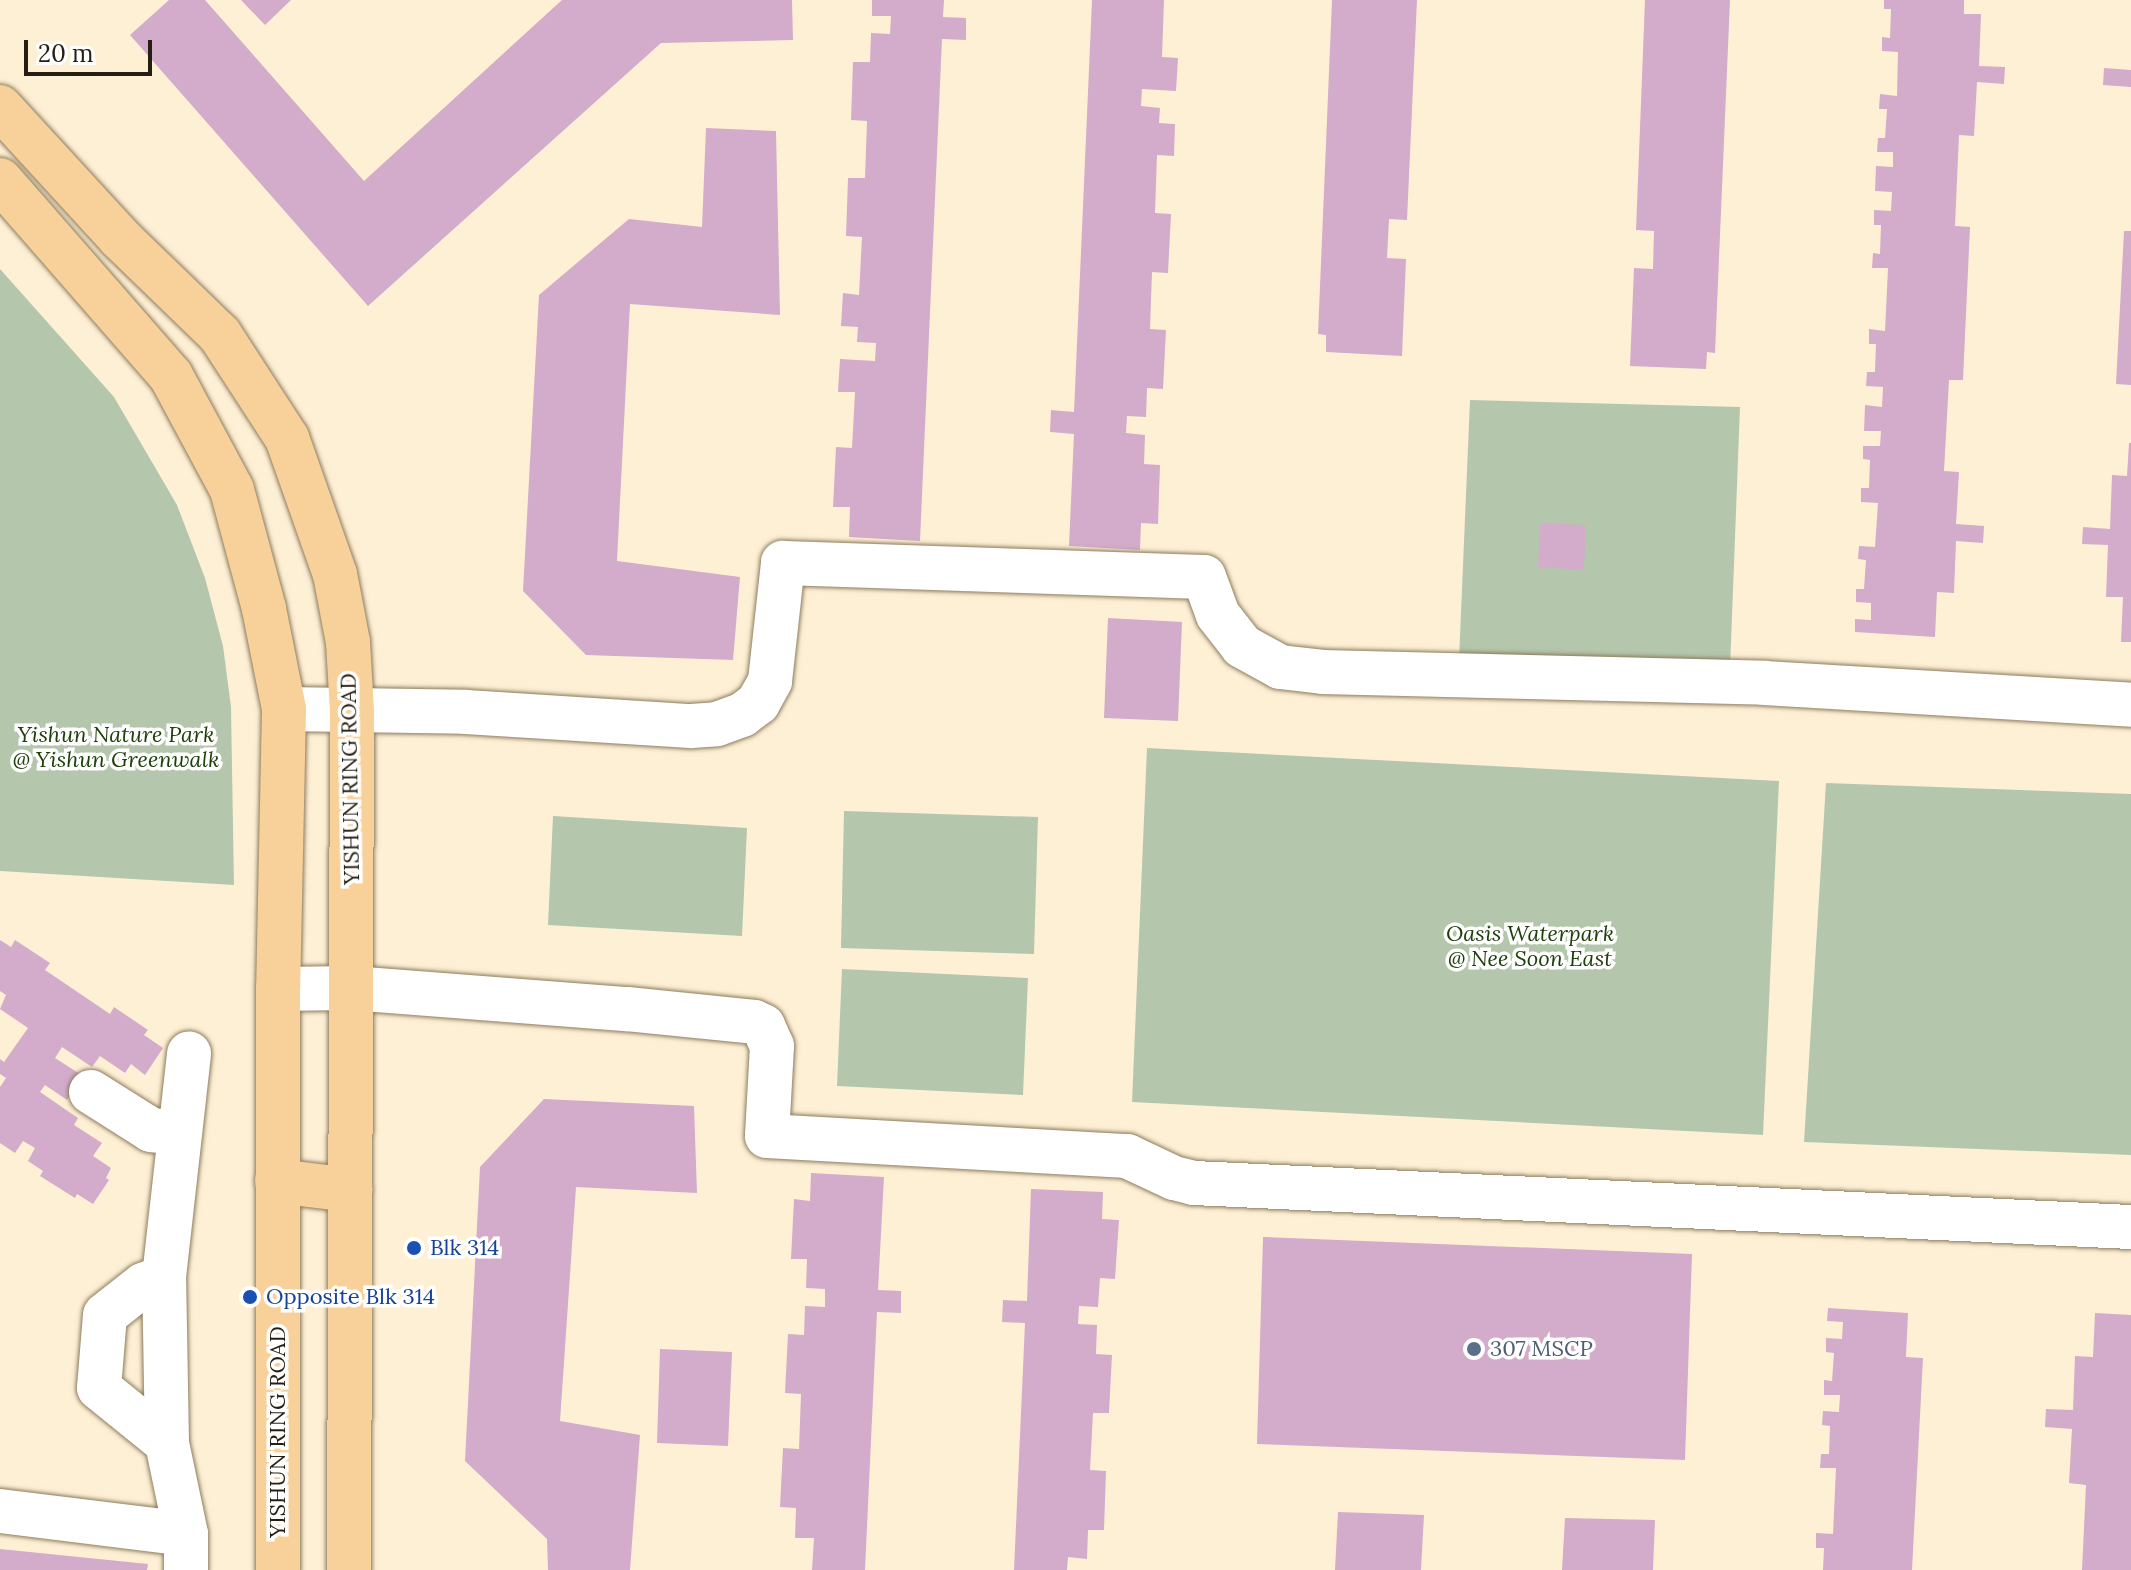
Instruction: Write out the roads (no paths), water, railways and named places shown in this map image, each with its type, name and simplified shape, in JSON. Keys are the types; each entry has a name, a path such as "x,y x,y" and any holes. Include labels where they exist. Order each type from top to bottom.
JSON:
{"main road":[{"name":"YISHUN RING ROAD","path":"0,107 120,238 220,335 287,438 335,574 348,642 352,711 349,1570"},
{"name":"YISHUN RING ROAD","path":"0,180 171,376 232,490 264,609 284,709 278,989 278,1570"},
{"path":"171,376 220,335"},
{"path":"277,1181 350,1190"}],"lane":[{"path":"284,709 717,724 742,715 758,703 770,681 783,563 1204,577 1218,615 1242,646 1280,667 1323,672 1765,683 2131,705"},
{"path":"278,989 351,988 754,1022 763,1026 772,1046 767,1136 1127,1156 1174,1178 1194,1183 2131,1227"},
{"path":"0,1511 186,1552 167,1443 164,1277 189,1053"},
{"path":"91,1092 151,1130 180,1133"},
{"path":"164,1277 143,1285 105,1315 99,1388 167,1443"}],"place":[{"name":"Blk 314","path":"414,1248"},
{"name":"Opposite Blk 314","path":"250,1297"},
{"name":"307 MSCP","path":"1474,1349"}],"park label":[{"name":"Yishun Nature Park @ Yishun Greenwalk","path":"116,746"},
{"name":"Oasis Waterpark @ Nee Soon East","path":"1530,946"}]}
